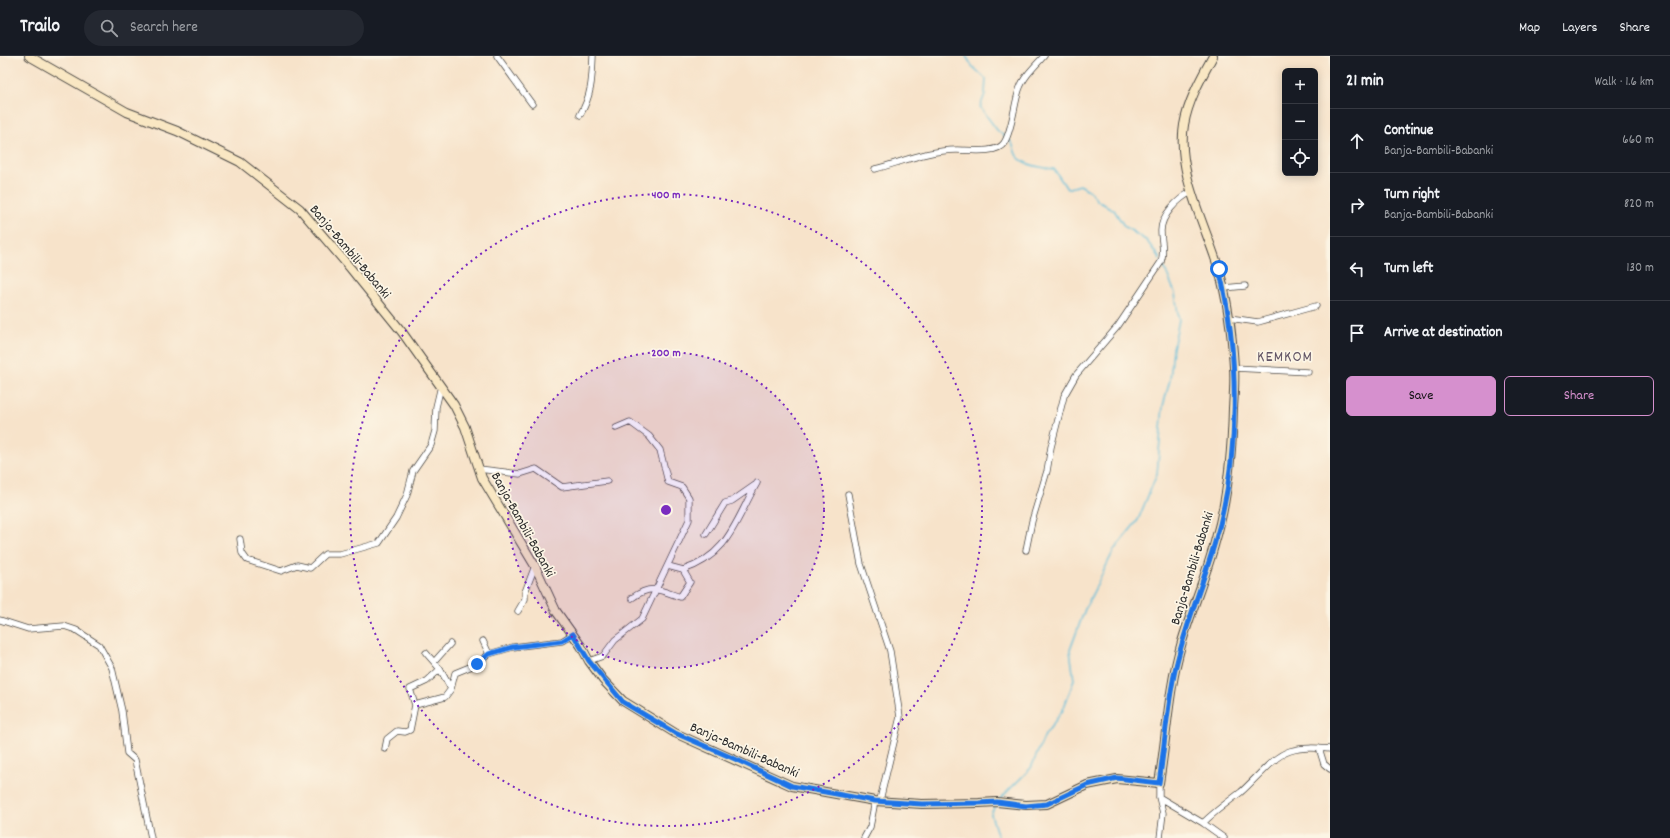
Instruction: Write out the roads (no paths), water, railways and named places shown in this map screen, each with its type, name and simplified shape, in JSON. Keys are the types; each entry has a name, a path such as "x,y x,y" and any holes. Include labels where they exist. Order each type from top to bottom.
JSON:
{"street":[{"name":"Banja-Bambili-Babanki","path":"29,56 127,112 177,131 240,162 300,209 402,332 454,405 465,428 482,478 513,532 535,566 556,611 573,634 589,661 623,702 675,733 792,786 878,800 922,804 997,802 1026,806 1047,804 1087,785 1117,778 1159,783 1165,747 1170,692 1182,642 1216,542 1222,514 1232,442 1234,368 1229,318 1224,288 1219,269 1191,192 1183,149 1184,126 1191,98 1213,56"},
{"path":"497,56 532,104"},
{"path":"580,115 587,103 591,86 593,56"},
{"path":"874,169 913,156 931,152 988,150 1000,148 1005,142 1019,89 1029,73 1044,56"},
{"path":"1026,550 1032,521 1047,471 1050,447 1064,396 1076,375 1118,326 1158,268 1164,254 1161,229 1166,215 1183,196 1191,192"},
{"path":"1224,288 1245,286"},
{"path":"1229,318 1258,322 1316,306"},
{"path":"1234,368 1308,372"},
{"path":"240,539 242,553 247,560 281,571 298,566 310,568 326,554 340,554 379,543 396,518 404,501 413,471 430,445 435,431 436,406 441,386"},
{"path":"589,661 603,656 616,640 642,619 689,520 689,498 682,487 668,482 660,450 649,436 630,422 616,428"},
{"path":"479,469 520,474 536,469 562,487 607,481"},
{"path":"668,566 683,570 696,566 711,556 726,541 757,483 732,501 725,503 706,534"},
{"path":"848,494 861,564 890,651 900,717 870,827 864,838"},
{"path":"518,611 525,599 525,592 535,566"},
{"path":"632,598 642,590 657,588 680,597 690,582 683,570"},
{"path":"0,620 28,629 64,626 76,630 95,642 105,654 112,668 122,711 127,753 135,760 151,838"},
{"path":"415,705 445,697 451,689 455,673 477,664 489,654 513,647 562,641 573,634"},
{"path":"484,641 489,654"},
{"path":"434,662 450,644"},
{"path":"426,653 440,669 451,689"},
{"path":"385,749 387,739 397,731 405,732 410,730 415,705 410,689 427,681 440,669"},
{"path":"1203,823 1216,809 1241,792 1283,754 1289,751 1305,748 1330,749"},
{"path":"1319,748 1324,764 1330,769"},
{"path":"1159,783 1159,797 1163,812 1160,838"},
{"path":"1159,797 1203,823 1224,838"}],"waterway":[{"path":"966,56 972,66 986,79 985,94 980,107 997,130 1005,137"},
{"path":"1008,139 1012,143 1017,156 1024,162 1039,167 1054,169 1067,189 1080,185 1090,191 1098,201 1114,210 1124,226 1147,241 1160,259"},
{"path":"999,800 1031,768 1045,735 1063,710 1074,680 1070,650 1085,609 1114,550 1138,520 1157,474 1163,406 1170,380 1173,348 1179,320 1175,293 1162,262"},
{"path":"996,804 991,814 998,838"}],"district":[{"name":"KEMKOM","path":"1285,355"}]}
